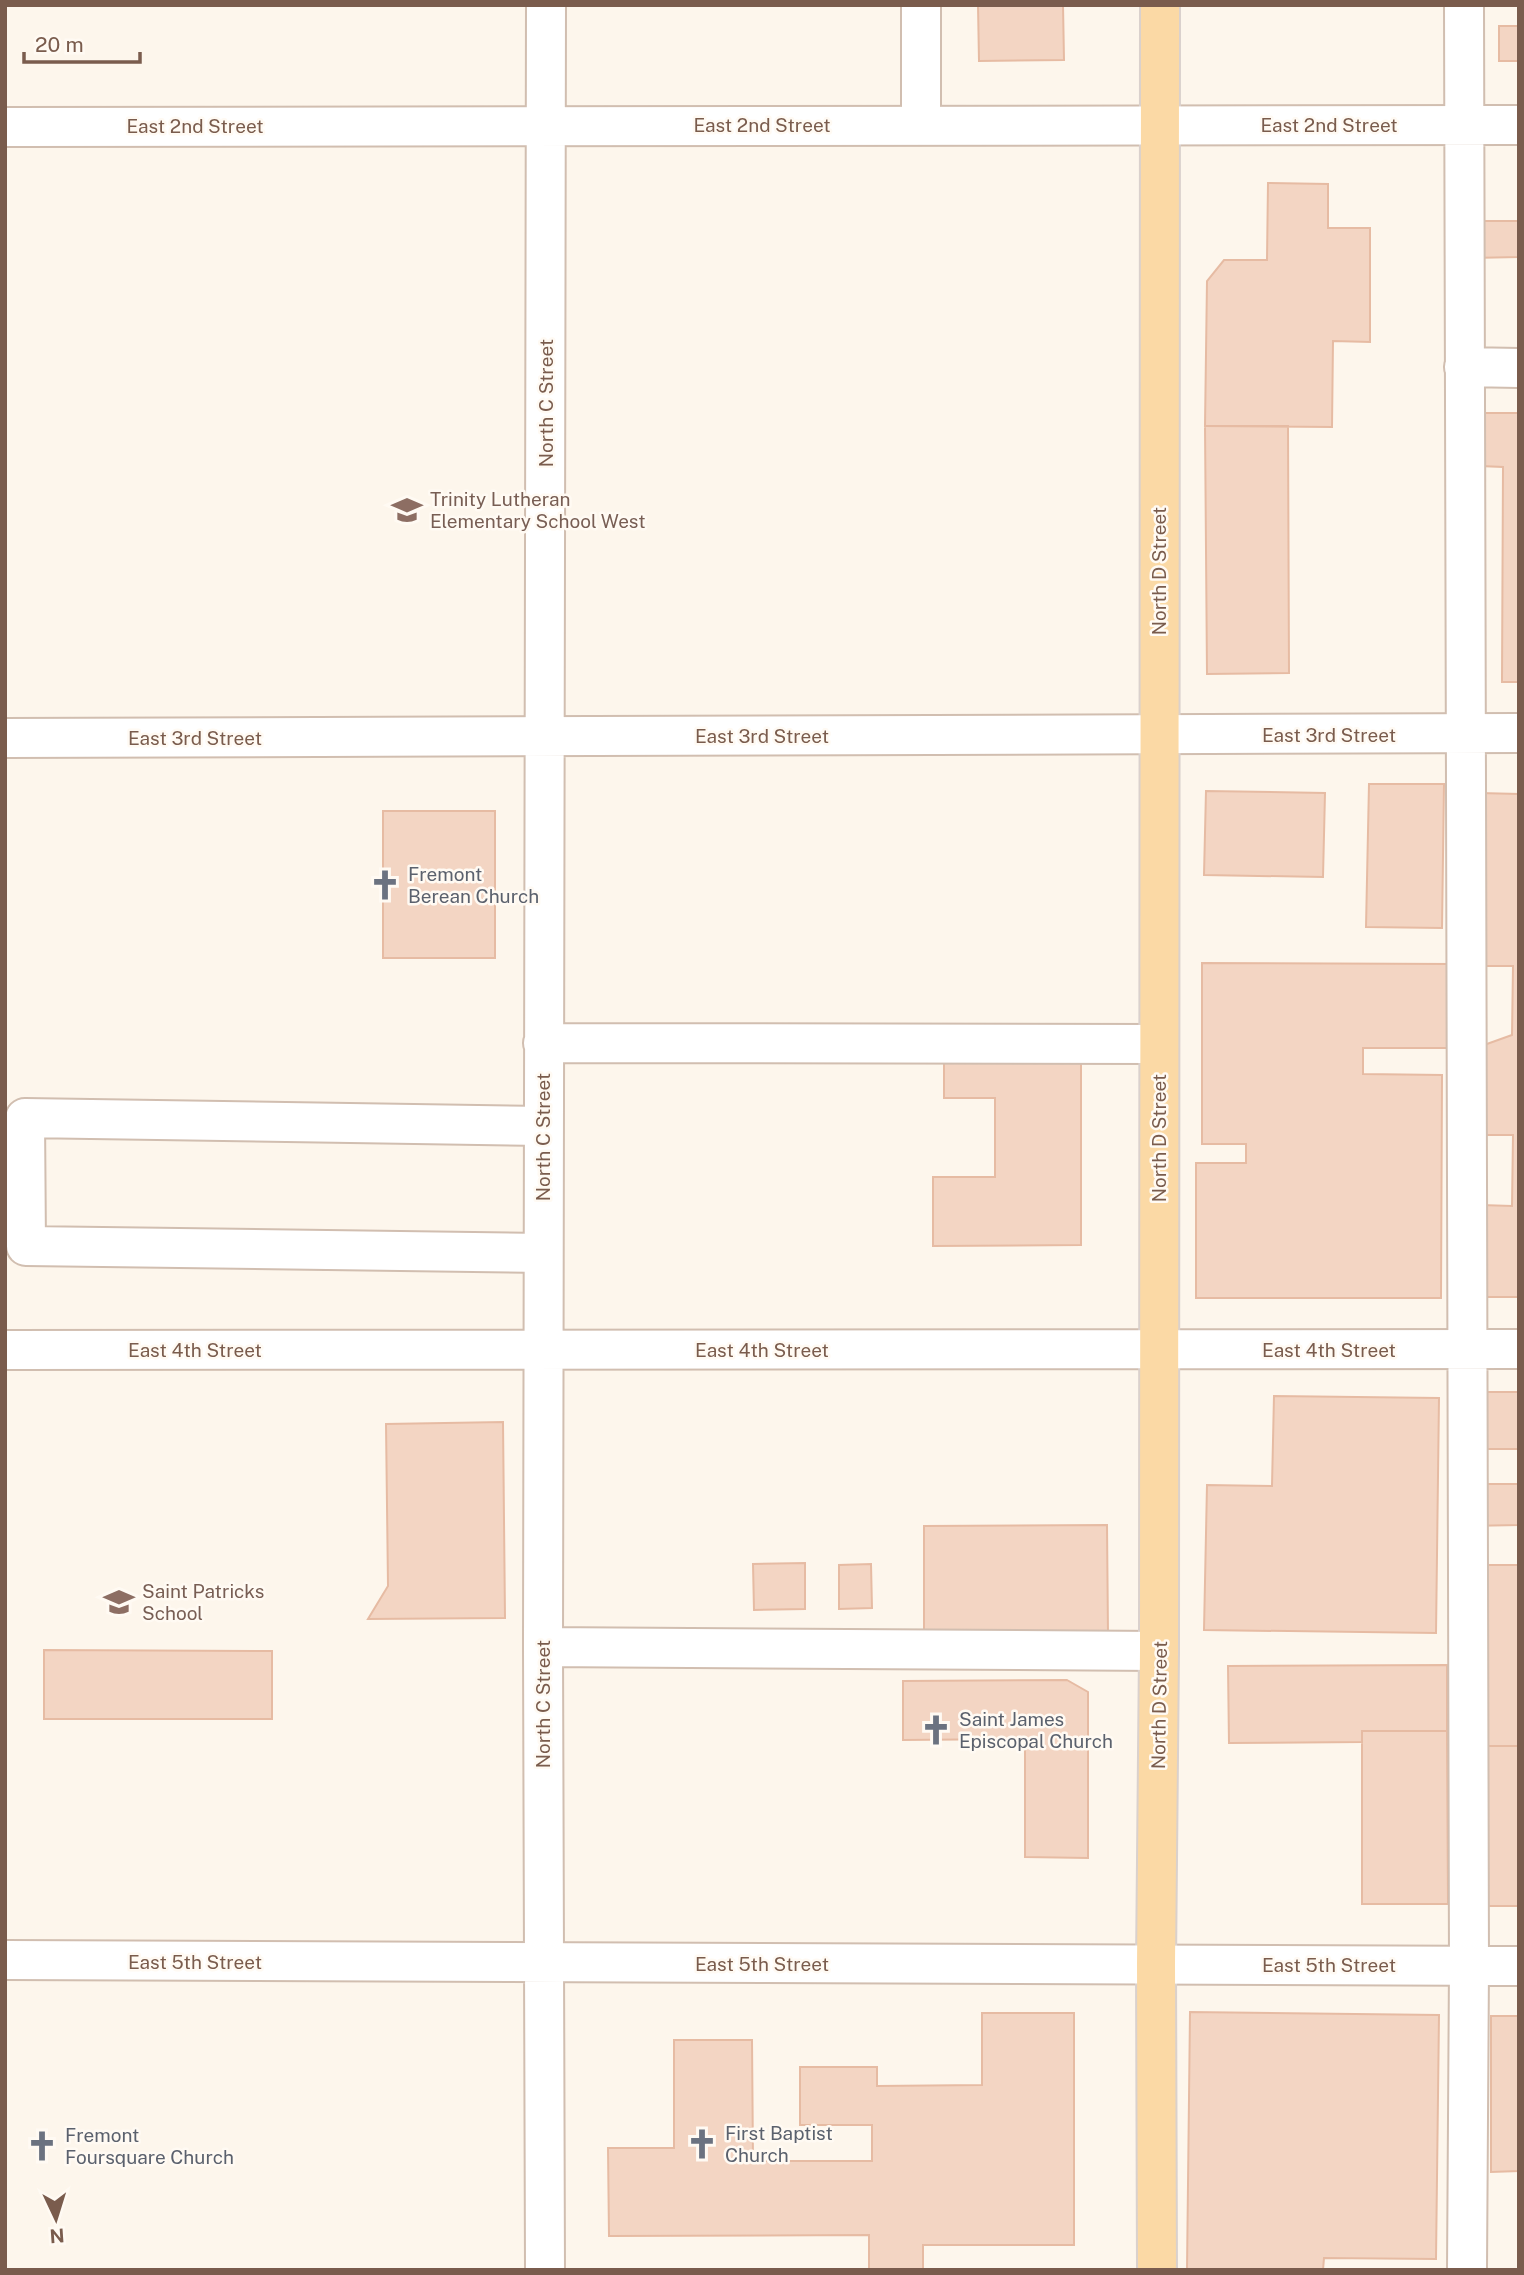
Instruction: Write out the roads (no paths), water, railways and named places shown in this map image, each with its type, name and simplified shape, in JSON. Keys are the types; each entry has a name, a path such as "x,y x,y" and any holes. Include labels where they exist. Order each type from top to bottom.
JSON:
{"main road":[{"name":"North D Street","path":"1157,2270 1160,5"}],"street":[{"name":"North C Street","path":"545,2270 543,1043 546,737 546,5"},
{"path":"921,5 921,125"},
{"path":"1464,5 1469,1966 1467,2270"},
{"name":"East 2nd Street","path":"5,127 1519,125"},
{"path":"1464,367 1519,368"},
{"name":"East 3rd Street","path":"5,738 1519,733"},
{"path":"543,1043 1158,1044"},
{"path":"543,1126 25,1118 26,1246 543,1253"},
{"name":"East 4th Street","path":"5,1350 1519,1349"},
{"path":"543,1647 1159,1651"},
{"name":"East 5th Street","path":"5,1960 1519,1966"}],"place":[{"name":"Trinity Lutheran Elementary School West","path":"407,510"},
{"name":"Fremont Berean Church","path":"385,885"},
{"name":"Saint Patricks School","path":"119,1602"},
{"name":"Saint James Episcopal Church","path":"936,1730"},
{"name":"First Baptist Church","path":"702,2144"},
{"name":"Fremont Foursquare Church","path":"42,2146"}]}
